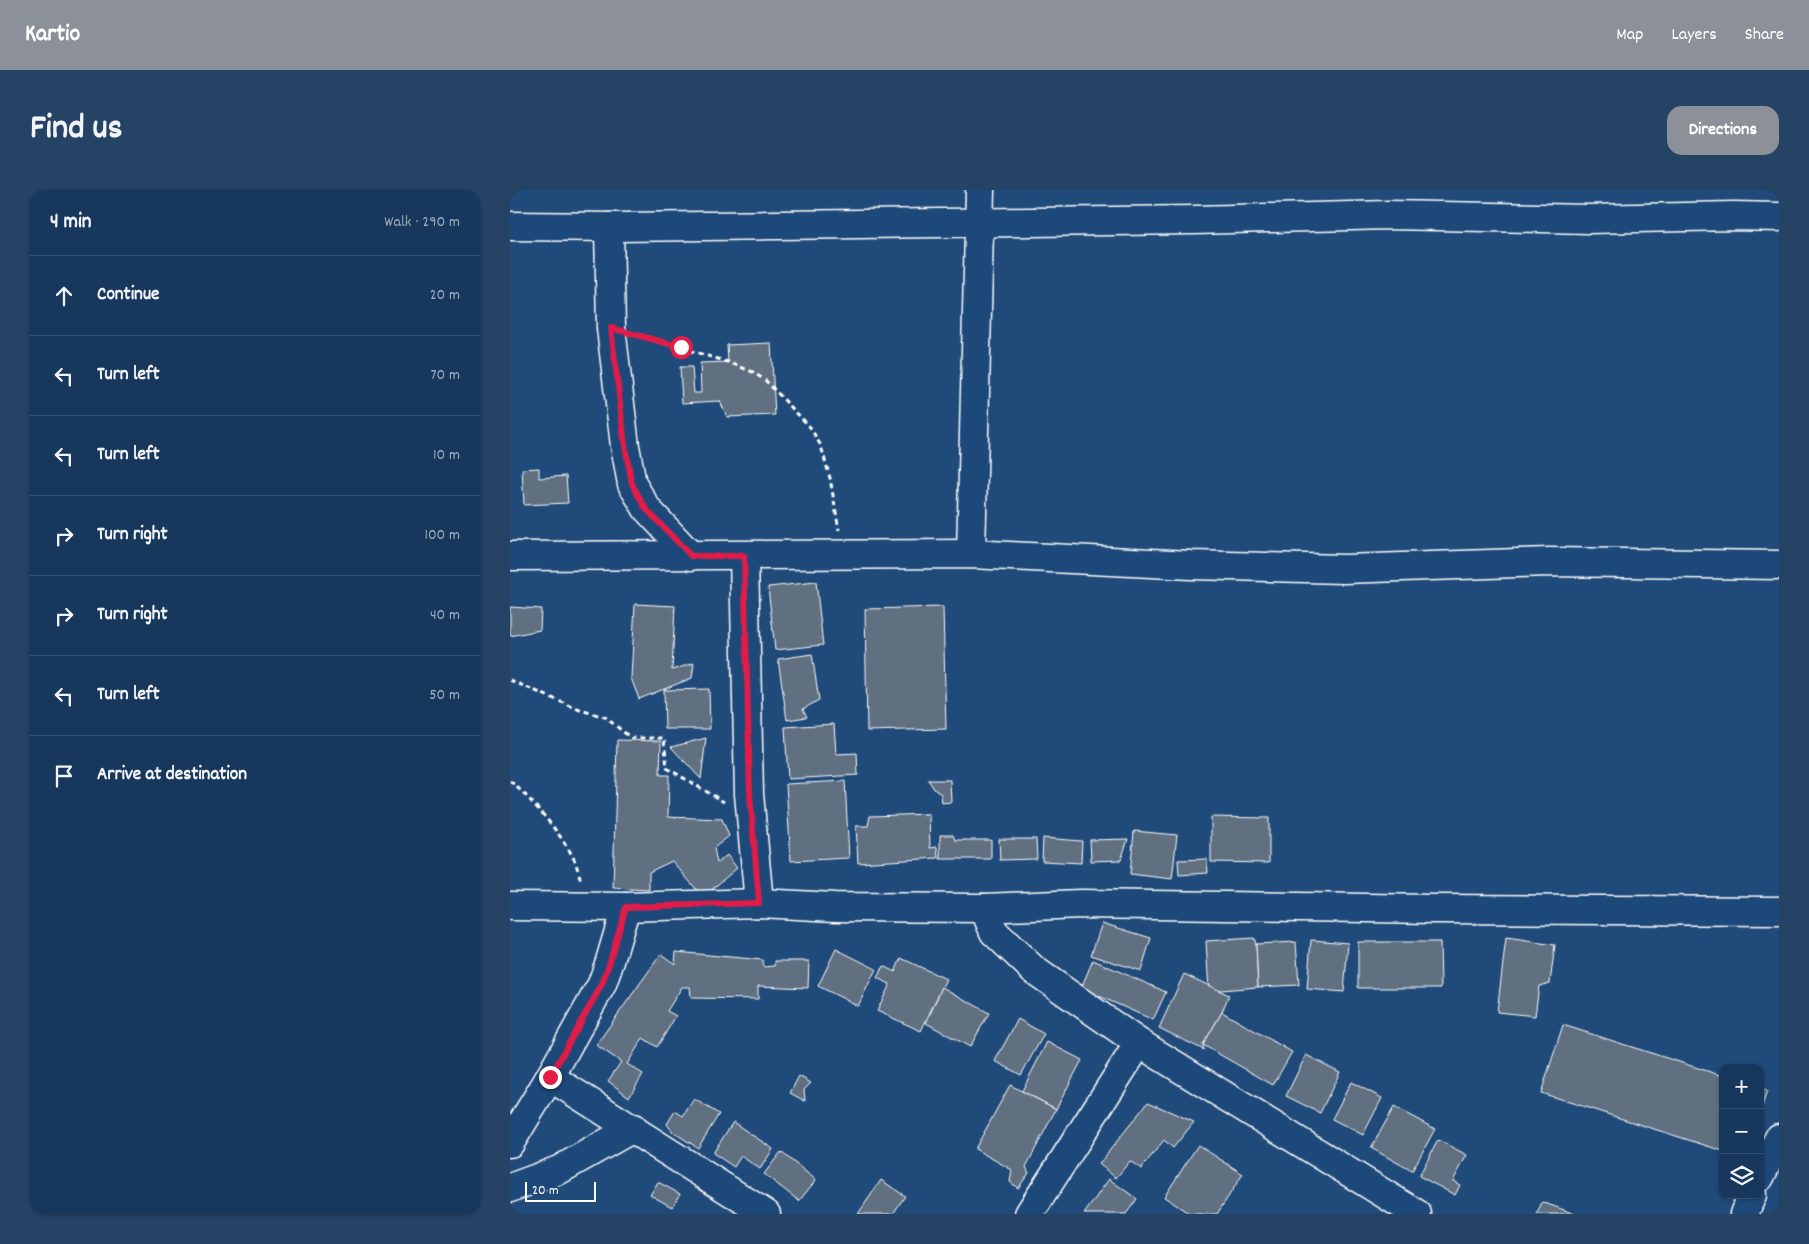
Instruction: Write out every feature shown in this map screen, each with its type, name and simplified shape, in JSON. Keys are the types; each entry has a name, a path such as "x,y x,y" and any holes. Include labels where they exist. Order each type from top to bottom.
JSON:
{"street":[{"path":"971,554 980,190"},
{"path":"510,226 609,227 1195,220 1389,215 1588,218 1779,217"},
{"path":"609,227 611,328 625,446 632,484 646,509 691,556"},
{"path":"510,556 971,554 1181,565 1344,569 1549,562 1779,565"},
{"path":"744,556 750,794 759,903"},
{"path":"510,906 626,907 759,903 836,907 984,908 1080,904 1779,911"},
{"path":"514,1128 550,1077 602,984 626,907"},
{"path":"984,908 994,932 1034,970 1139,1043 1417,1214"},
{"path":"1029,1214 1139,1043"},
{"path":"550,1077 766,1214"},
{"path":"510,1188 559,1170 633,1128"},
{"path":"1764,1169 1779,1138"},
{"path":"1744,1214 1750,1199"}],"path":[{"path":"611,328 728,362 753,372 766,381 810,427 821,446 830,478 844,555"},
{"path":"510,680 580,710 605,718 631,738 664,738 668,768 752,819"},
{"path":"510,781 533,804 560,836 574,860 588,906"}],"building":[{"path":"771,343 775,415 727,417 720,401 682,403 680,367 692,367 694,393 701,393 700,363 728,362 727,345"},
{"path":"539,468 539,478 566,476 568,503 524,505 522,469"},
{"path":"816,582 823,645 775,650 768,587"},
{"path":"635,604 675,606 672,670 694,663 692,678 639,699 631,678"},
{"path":"510,607 541,609 540,630 510,636"},
{"path":"943,607 946,729 867,731 865,609"},
{"path":"812,654 819,700 803,709 807,717 787,720 778,659"},
{"path":"709,689 710,729 665,729 664,690"},
{"path":"834,724 836,754 857,753 858,775 788,779 785,727"},
{"path":"706,738 701,779 671,747"},
{"path":"617,740 661,741 660,775 669,775 668,817 722,819 729,836 714,848 717,863 727,855 737,868 703,897 672,861 649,872 649,890 613,888"},
{"path":"928,780 950,780 951,802 942,803 941,794 935,790"},
{"path":"845,781 849,858 791,861 786,784"},
{"path":"929,814 930,848 937,847 938,858 858,863 856,826 868,826 870,816"},
{"path":"1211,817 1269,818 1269,863 1211,862"},
{"path":"1134,831 1177,835 1172,879 1130,874"},
{"path":"940,835 953,835 955,840 991,840 991,859 940,859"},
{"path":"1043,838 1082,841 1081,863 1042,861"},
{"path":"999,839 1036,839 1037,859 1000,860"},
{"path":"1128,839 1121,860 1091,861 1090,840"},
{"path":"1207,859 1208,873 1179,875 1178,860"},
{"path":"1102,923 1151,938 1141,971 1091,955"},
{"path":"1254,938 1256,944 1258,987 1209,991 1206,941"},
{"path":"1506,938 1555,945 1550,983 1539,986 1535,1016 1497,1012"},
{"path":"1311,940 1348,943 1344,992 1307,989"},
{"path":"1296,942 1299,985 1258,987 1256,944"},
{"path":"1358,942 1440,942 1441,988 1358,988"},
{"path":"836,949 876,969 858,1006 818,986"},
{"path":"676,952 763,960 763,967 775,966 775,961 809,961 808,988 758,986 758,999 691,998 690,987 682,987 667,1011 676,1016 657,1047 643,1038 627,1064 643,1074 629,1097 608,1081 621,1062 596,1045 661,954 675,964"},
{"path":"901,958 946,979 921,1031 877,1011 890,984 877,978 883,966 895,972"},
{"path":"1093,960 1166,992 1153,1020 1081,988"},
{"path":"1184,974 1229,995 1222,1012 1203,1045 1204,1050 1159,1028"},
{"path":"942,987 989,1013 970,1047 926,1023"},
{"path":"1222,1012 1292,1052 1273,1085 1203,1045"},
{"path":"1018,1019 1044,1034 1021,1075 995,1061"},
{"path":"1563,1025 1719,1075 1719,1150 1541,1093"},
{"path":"1047,1042 1082,1060 1056,1109 1022,1091"},
{"path":"1306,1055 1340,1072 1320,1113 1286,1096"},
{"path":"799,1076 811,1083 804,1090 805,1101 790,1093"},
{"path":"1351,1082 1382,1098 1363,1135 1332,1119"},
{"path":"1010,1085 1056,1109 1026,1167 1029,1173 1018,1188 1010,1182 1012,1170 975,1149"},
{"path":"1764,1090 1767,1091 1764,1100"},
{"path":"694,1099 719,1114 698,1148 673,1132 667,1124 675,1111 683,1116"},
{"path":"1148,1102 1194,1122 1173,1148 1164,1140 1141,1169 1130,1161 1116,1178 1099,1164"},
{"path":"1394,1107 1435,1129 1412,1171 1371,1148"},
{"path":"733,1122 773,1149 760,1169 741,1156 734,1167 713,1153"},
{"path":"1438,1140 1467,1155 1453,1181 1460,1185 1455,1195 1419,1176"},
{"path":"1198,1145 1243,1174 1217,1214 1190,1214 1164,1197"},
{"path":"781,1152 816,1180 799,1201 764,1174"},
{"path":"1109,1179 1137,1199 1126,1214 1084,1214"},
{"path":"881,1180 905,1196 893,1214 858,1214"},
{"path":"658,1182 680,1194 672,1207 650,1195"},
{"path":"1542,1202 1575,1214 1537,1214"}],"route":[{"path":"550,1077 602,984 626,907 759,903 750,794 744,556 691,556 646,509 632,484 625,446 611,328 681,347"}]}
